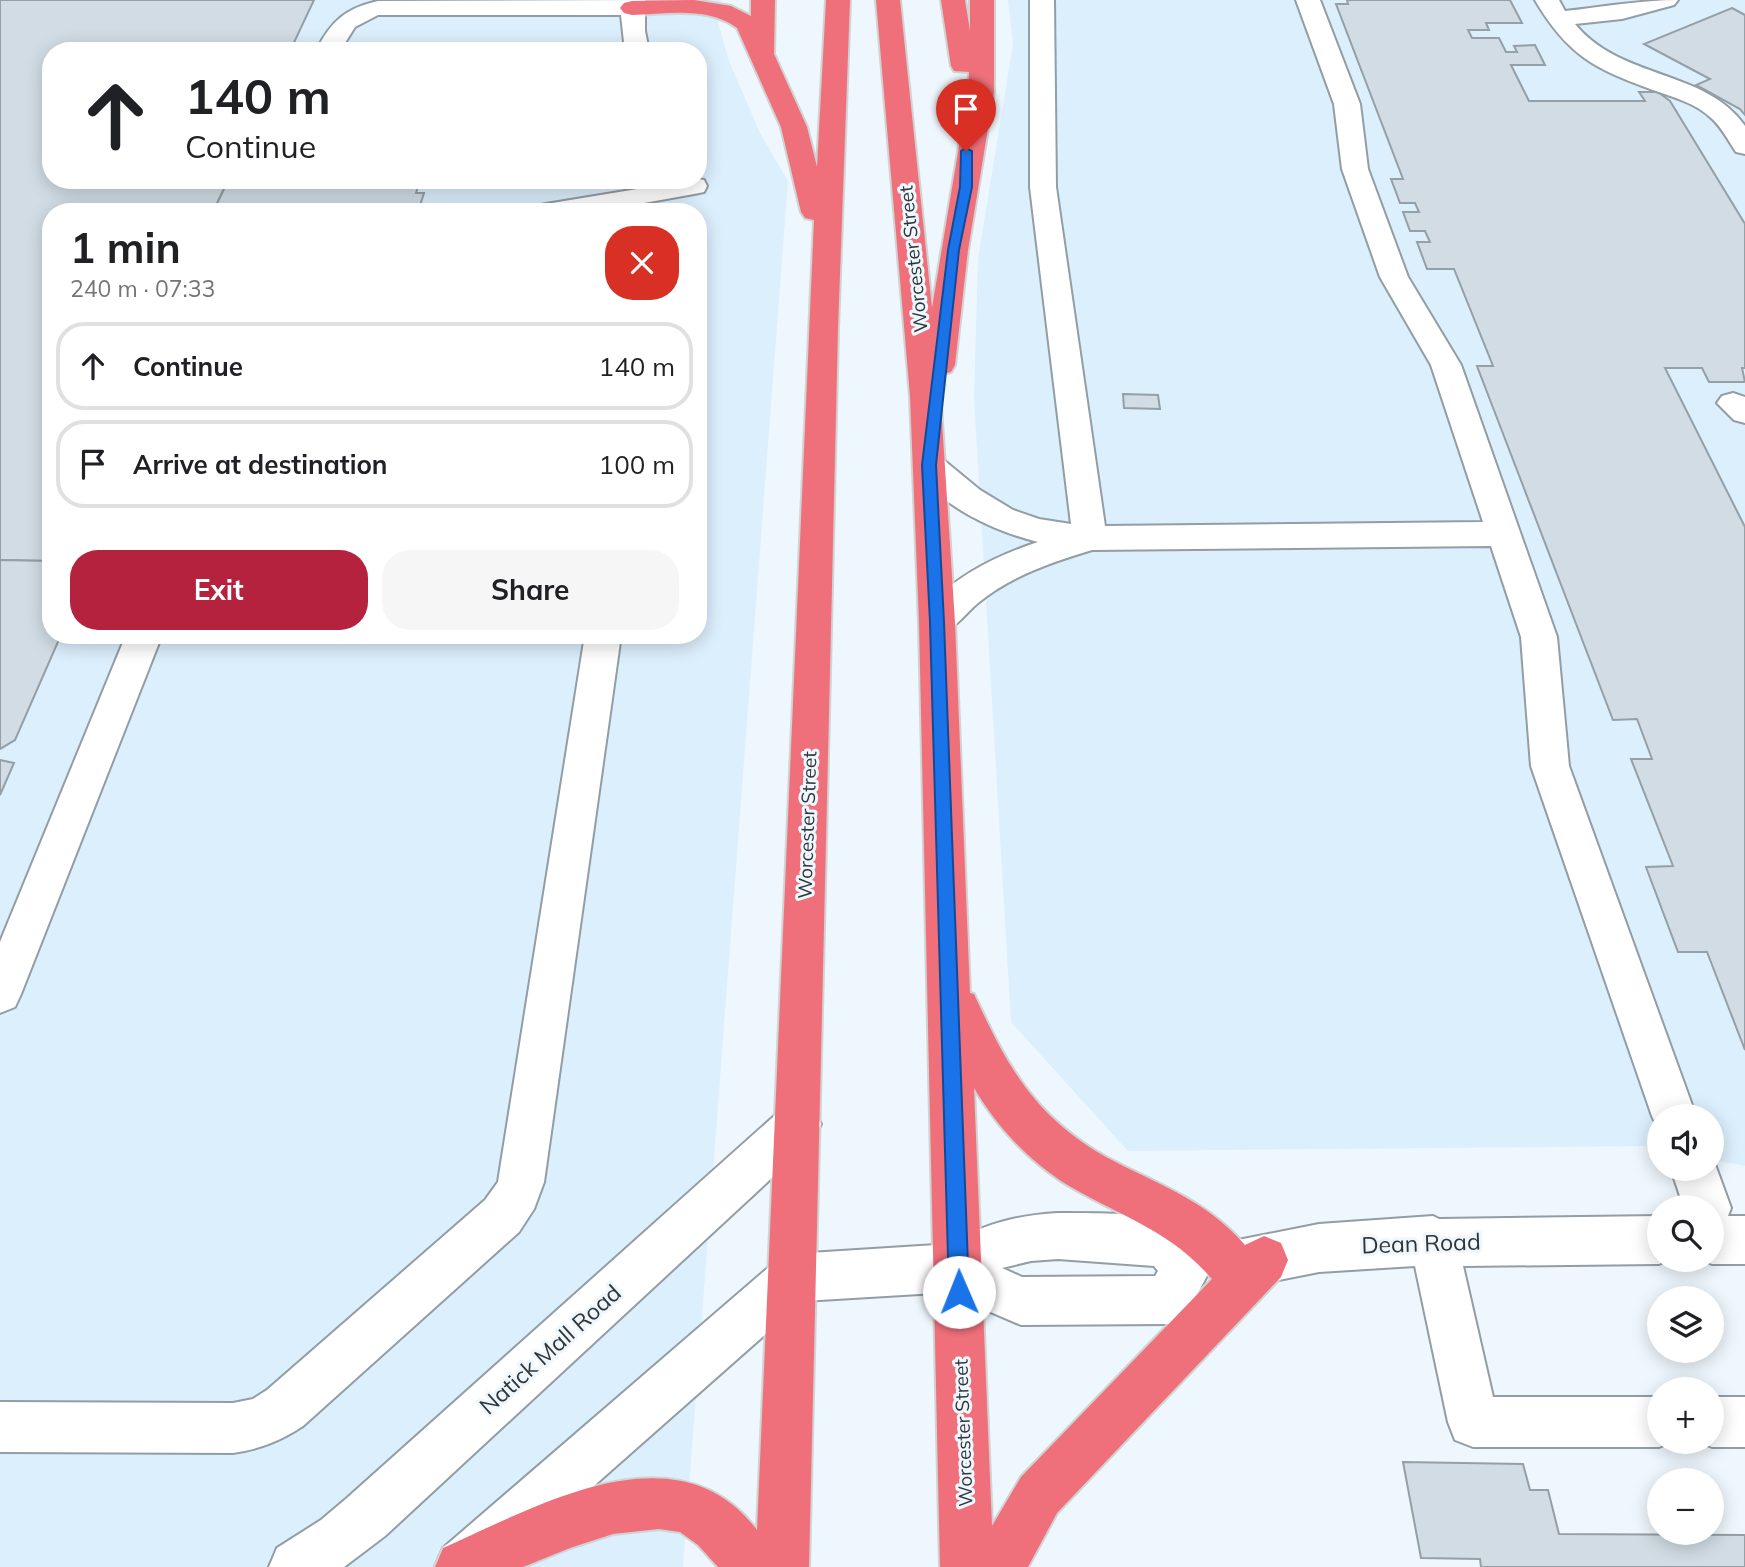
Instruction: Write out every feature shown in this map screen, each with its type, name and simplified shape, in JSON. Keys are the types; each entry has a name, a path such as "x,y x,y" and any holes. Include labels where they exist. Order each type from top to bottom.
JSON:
{"highway":[{"path":"763,0 760,47 764,62"},
{"name":"Worcester Street","path":"782,1567 823,329 838,0"},
{"name":"Worcester Street","path":"888,0 922,346 937,622 967,1567"},
{"path":"953,0 963,63 966,187"},
{"path":"929,465 954,250 983,69 982,0"},
{"path":"633,4 706,8 732,13 749,27 794,127 812,193 817,218 823,329"},
{"path":"948,971 979,1057 1001,1093 1035,1131 1073,1163 1170,1212 1200,1233 1227,1265 1040,1495 998,1567"},
{"path":"462,1567 568,1521 619,1506 648,1501 683,1506 712,1521 729,1537 751,1567"}],"street":[{"path":"1042,0 1043,187 1090,538"},
{"path":"1308,0 1347,104 1355,169 1380,239 1400,290 1437,346 1446,365 1504,534 1543,654 1544,726 1550,766 1670,1104"},
{"path":"1552,10 1622,12 1666,0"},
{"path":"333,42 345,20 355,14 378,8 633,4 636,42"},
{"path":"1552,10 1572,38 1601,58 1715,108 1724,116 1745,146"},
{"path":"616,203 694,193"},
{"path":"929,465 977,506 1002,520 1032,530 1090,538 1504,534"},
{"path":"937,622 951,606 982,580 1044,552 1090,538"},
{"path":"0,994 140,644"},
{"path":"0,1427 233,1428 267,1420 285,1408 468,1248 511,1205 521,1182 602,644"},
{"name":"Natick Mall Road","path":"296,1567 340,1539 366,1517 798,1124"},
{"path":"462,1567 793,1278 959,1268 996,1244 1030,1236 1166,1242 1227,1265"},
{"path":"1433,1240 1473,1422 1647,1422"},
{"name":"Dean Road","path":"1227,1265 1319,1248 1433,1240 1647,1240"},
{"path":"959,1268 998,1292 1021,1301 1035,1302 1168,1300 1227,1265"},
{"path":"1724,1422 1745,1422"}],"shaded area":[{"path":"0,0 721,0 718,23 729,61 760,133 788,181 683,1567 0,1567"},
{"path":"1008,0 1745,0 1745,1166 1724,1162 1724,1104 1647,1104 1647,1147 1128,1151 1011,1022 974,398 978,259 1013,44"}],"building":[{"path":"0,0 314,0 294,42 42,42 42,189 224,189 217,203 42,203 42,561 0,560"},
{"path":"1347,0 1510,0 1522,23 1486,23 1489,30 1468,30 1472,38 1499,38 1506,52 1517,52 1514,46 1535,45 1545,65 1511,65 1529,101 1645,101 1639,92 1658,92 1670,101 1745,224 1745,368 1742,368 1745,382 1709,382 1702,368 1665,368 1745,527 1745,1050 1707,952 1678,952 1646,867 1673,866 1631,759 1652,759 1637,719 1613,720 1477,366 1493,366 1454,269 1427,269 1417,242 1430,242 1425,231 1410,231 1403,212 1419,212 1415,203 1400,203 1391,179 1403,179 1336,4 1348,4"},
{"path":"1732,8 1745,15 1745,115 1740,109 1696,85 1710,79 1644,44"},
{"path":"224,189 417,189 416,193 424,193 421,203 217,203"},
{"path":"1123,394 1158,395 1160,409 1124,408"},
{"path":"0,560 42,561 42,644 57,644 15,740 0,749"},
{"path":"0,760 14,763 0,795"},
{"path":"1403,1462 1523,1464 1530,1490 1548,1490 1559,1534 1647,1534 1647,1545 1724,1545 1724,1535 1745,1535 1745,1567 1481,1567 1480,1559 1421,1558"}],"route":[{"path":"959,1292 937,622 929,465 958,219 966,187 966,151"}]}
